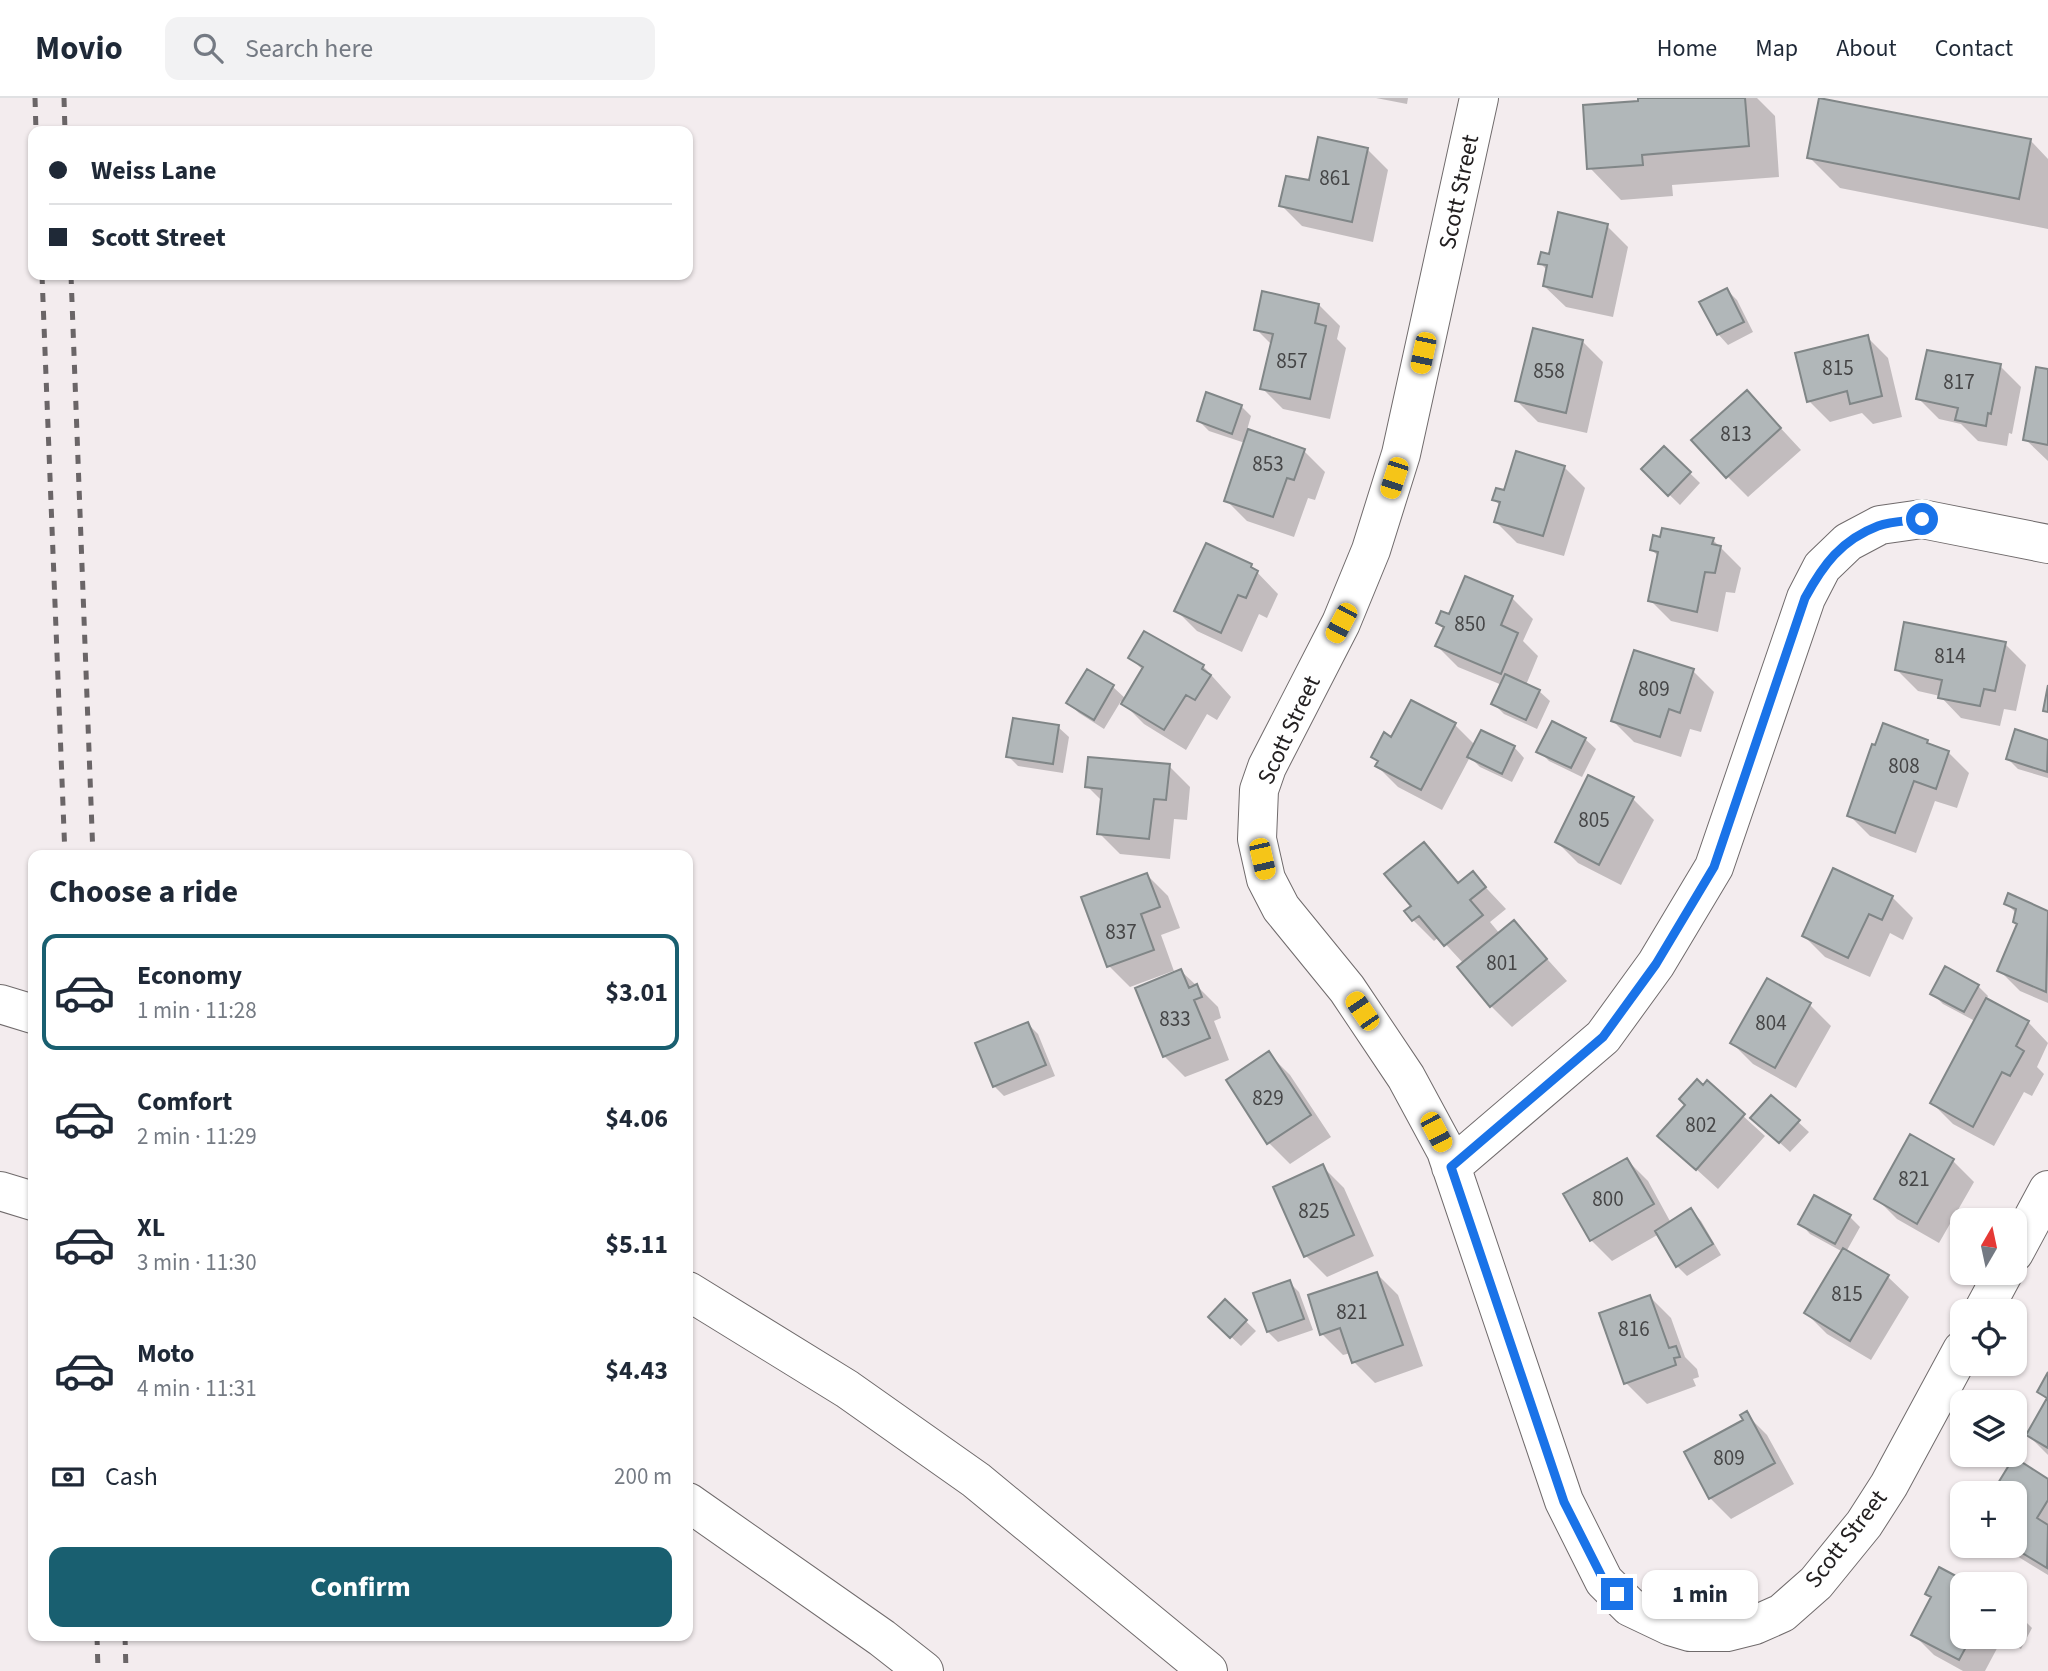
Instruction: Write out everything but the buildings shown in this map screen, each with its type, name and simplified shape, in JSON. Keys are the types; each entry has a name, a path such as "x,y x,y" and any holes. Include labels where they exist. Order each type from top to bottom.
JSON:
{"main road":[{"name":"Scott Street","path":"1479,98 1401,454 1371,550 1341,623 1266,767 1259,790 1257,839 1266,879 1281,908 1347,989 1406,1077 1446,1151 1564,1502 1604,1581 1630,1607 1670,1626 1690,1632 1727,1632 1755,1625 1782,1613 1816,1583 1864,1524 1889,1485 1950,1372"},
{"path":"1451,1167 1603,1037 1656,964 1714,867 1805,598 1822,567 1848,542 1880,525 1922,519 2048,544"},
{"path":"0,1004 28,1012"},
{"path":"2027,1229 2048,1190"},
{"path":"0,1191 28,1199"},
{"path":"693,1294 847,1389 976,1480 1208,1671"},
{"path":"693,1506 882,1638 924,1671"}],"railway":[{"path":"35,98 36,126"},
{"path":"64,98 65,126"},
{"path":"42,280 65,850"},
{"path":"71,280 93,850"},
{"path":"97,1641 98,1671"},
{"path":"125,1641 126,1671"}],"route":[{"path":"1617,1594 1604,1581 1564,1502 1451,1167 1603,1037 1656,964 1714,867 1805,598 1822,567 1848,542 1880,525 1922,519"}]}
